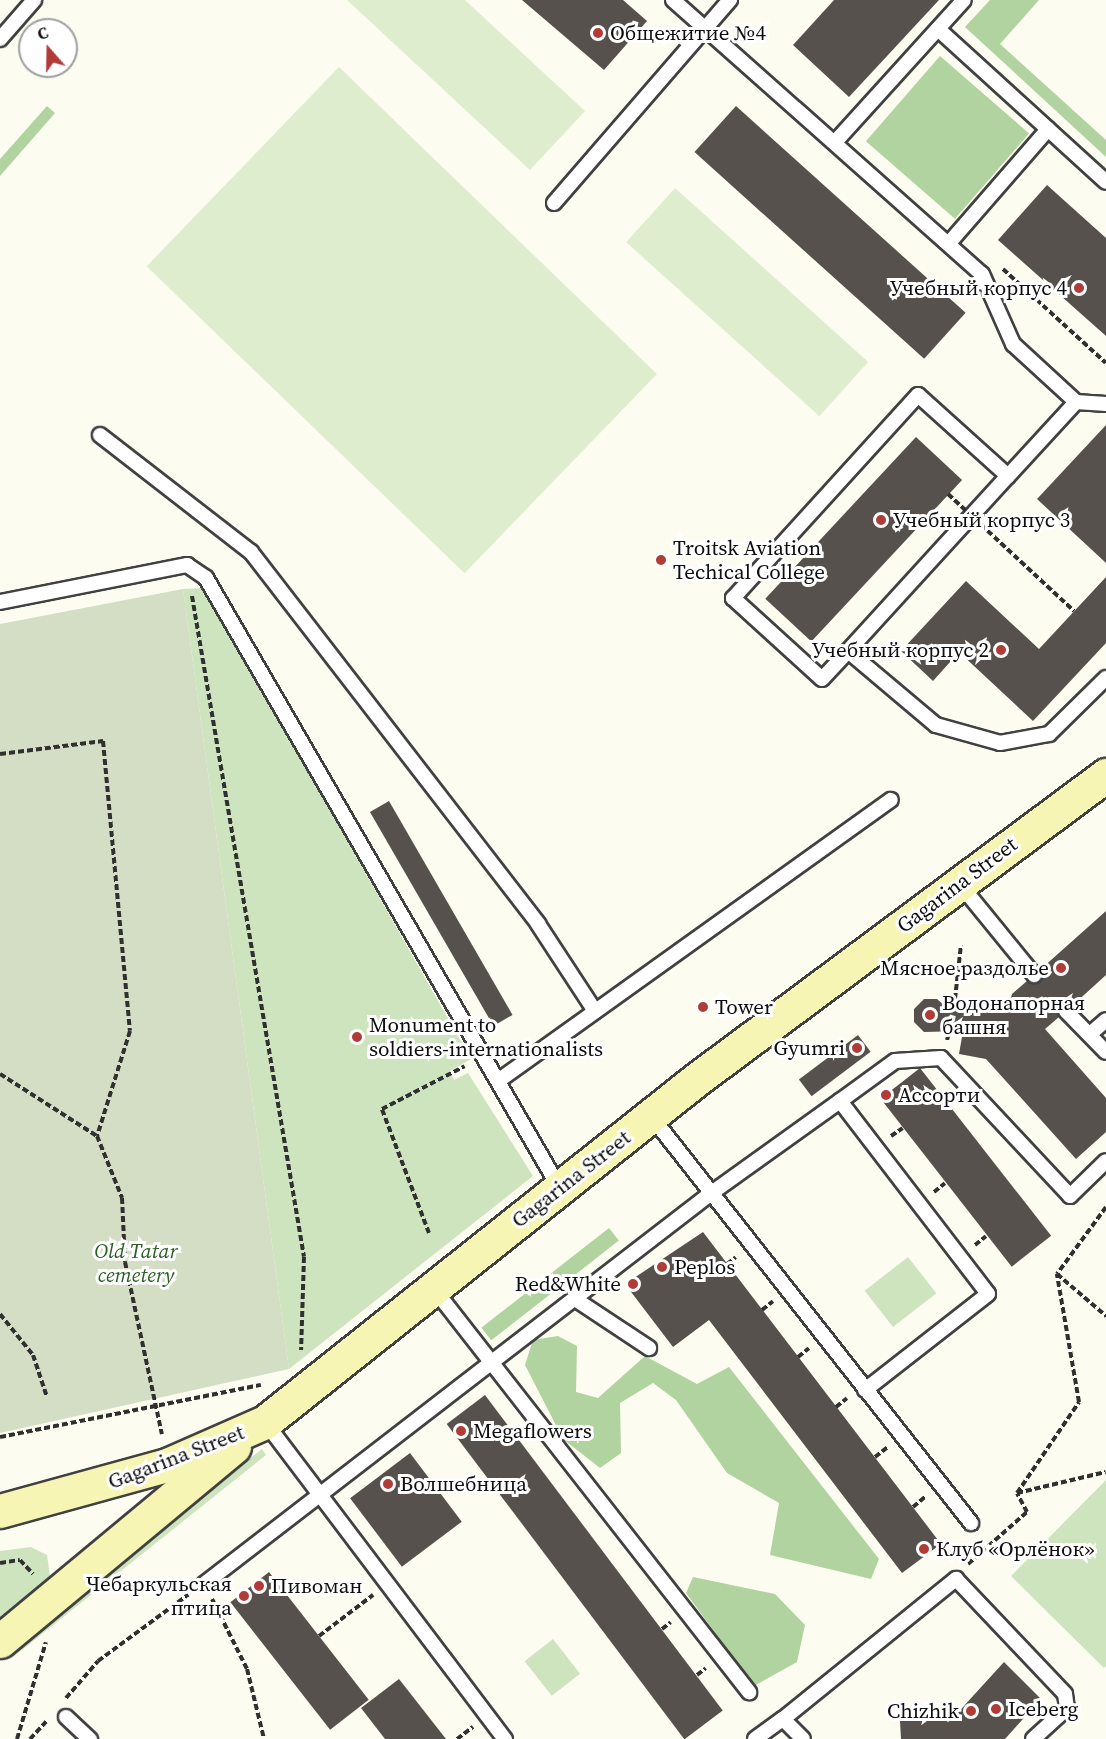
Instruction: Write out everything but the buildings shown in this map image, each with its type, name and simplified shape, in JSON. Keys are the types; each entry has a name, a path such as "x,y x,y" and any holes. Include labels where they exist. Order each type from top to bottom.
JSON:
{"main road":[{"name":"Gagarina Street","path":"0,1511 167,1465 265,1422 651,1116 1106,775"},
{"path":"0,1641 265,1422"}],"lane":[{"path":"0,39 34,0"},
{"path":"673,0 836,141 982,274 1013,344 1076,402 1106,404"},
{"path":"554,203 730,0"},
{"path":"836,141 964,0"},
{"path":"938,29 1106,182"},
{"path":"949,243 1048,129"},
{"path":"1008,476 918,394 733,598 822,679 1076,402"},
{"path":"100,435 251,552 531,915 596,1011"},
{"path":"0,602 187,565 206,578 560,1187"},
{"path":"848,651 936,725 1000,743 1049,734 1106,678"},
{"path":"498,1081 891,800"},
{"path":"959,883 1034,975"},
{"path":"1066,1011 1106,1052"},
{"path":"1090,1034 1106,1020"},
{"path":"204,1584 493,1364 710,1194 895,1060 941,1058 1070,1196 1106,1161"},
{"path":"840,1101 988,1294 865,1390"},
{"path":"651,1116 710,1194 971,1523"},
{"path":"435,1289 748,1692"},
{"path":"575,1299 649,1348"},
{"path":"265,1422 324,1494 505,1739"},
{"path":"755,1739 956,1579 1065,1694 1067,1707 1033,1739"},
{"path":"62,1713 90,1739"},
{"path":"783,1719 803,1739"}],"path":[{"path":"995,261 1106,363"},
{"path":"948,494 1074,611"},
{"path":"187,565 304,1257 301,1350"},
{"path":"0,754 103,741 130,1031 97,1136"},
{"path":"954,1008 961,945"},
{"path":"429,1233 382,1109 484,1057"},
{"path":"0,1074 97,1136 122,1198 125,1262 158,1399"},
{"path":"1017,1492 1079,1402 1057,1274 1106,1207"},
{"path":"1057,1274 1106,1316"},
{"path":"0,1314 33,1355 47,1397"},
{"path":"0,1437 272,1383"},
{"path":"1017,1492 1106,1472"},
{"path":"956,1579 1027,1512 1017,1492"},
{"path":"0,1563 27,1563 30,1586"},
{"path":"319,1636 390,1583"},
{"path":"62,1713 98,1661 204,1584 247,1669 264,1739"},
{"path":"17,1739 48,1636"},
{"path":"30,1739 51,1716"}],"green space":[{"path":"347,0 465,0 585,111 530,170"},
{"path":"990,0 1039,0 1000,44 1106,140 1106,157 965,27"},
{"path":"940,56 1029,133 955,219 866,141"},
{"path":"339,67 657,374 465,573 147,266"},
{"path":"47,106 55,113 0,176 0,159"},
{"path":"675,188 868,362 819,416 626,242"},
{"path":"204,588 471,1059 450,1071 454,1080 468,1073 533,1176 289,1369 183,589"},
{"name":"Old Tatar cemetery","path":"183,589 289,1369 0,1433 0,624"},
{"path":"609,1228 619,1241 491,1340 481,1328"},
{"path":"908,1257 936,1293 893,1327 865,1291"},
{"path":"558,1336 577,1346 576,1392 598,1398 645,1356 697,1384 729,1367 879,1559 871,1579 770,1555 779,1503 727,1473 676,1400 653,1383 620,1403 621,1453 600,1468 563,1439 525,1365 533,1340"},
{"path":"262,1449 266,1455 12,1658 7,1651"},
{"path":"1106,1480 1106,1666 1104,1668 1011,1576"},
{"path":"31,1547 47,1555 50,1576 0,1621 0,1551"},
{"path":"693,1577 775,1594 805,1625 797,1662 754,1686 686,1593"},
{"path":"553,1639 580,1674 552,1696 525,1661"}],"place":[{"name":"Общежитие №4","path":"598,33"},
{"name":"Учебный корпус 4","path":"1079,288"},
{"name":"Учебный корпус 3","path":"881,520"},
{"name":"Troitsk Aviation Techical College","path":"661,560"},
{"name":"Учебный корпус 2","path":"1001,650"},
{"name":"Мясное раздолье","path":"1061,968"},
{"name":"Tower","path":"703,1007"},
{"name":"Водонапорная башня","path":"930,1015"},
{"name":"Monument to soldiers-internationalists","path":"357,1037"},
{"name":"Gyumri","path":"857,1048"},
{"name":"Ассорти","path":"886,1095"},
{"name":"Peplos","path":"662,1267"},
{"name":"Red&White","path":"633,1284"},
{"name":"Megaflowers","path":"461,1431"},
{"name":"Волшебница","path":"388,1484"},
{"name":"Клуб «Орлёнок»","path":"924,1549"},
{"name":"Пивоман","path":"259,1586"},
{"name":"Чебаркульская птица","path":"244,1596"},
{"name":"Iceberg","path":"996,1709"},
{"name":"Chizhik","path":"971,1711"}]}
